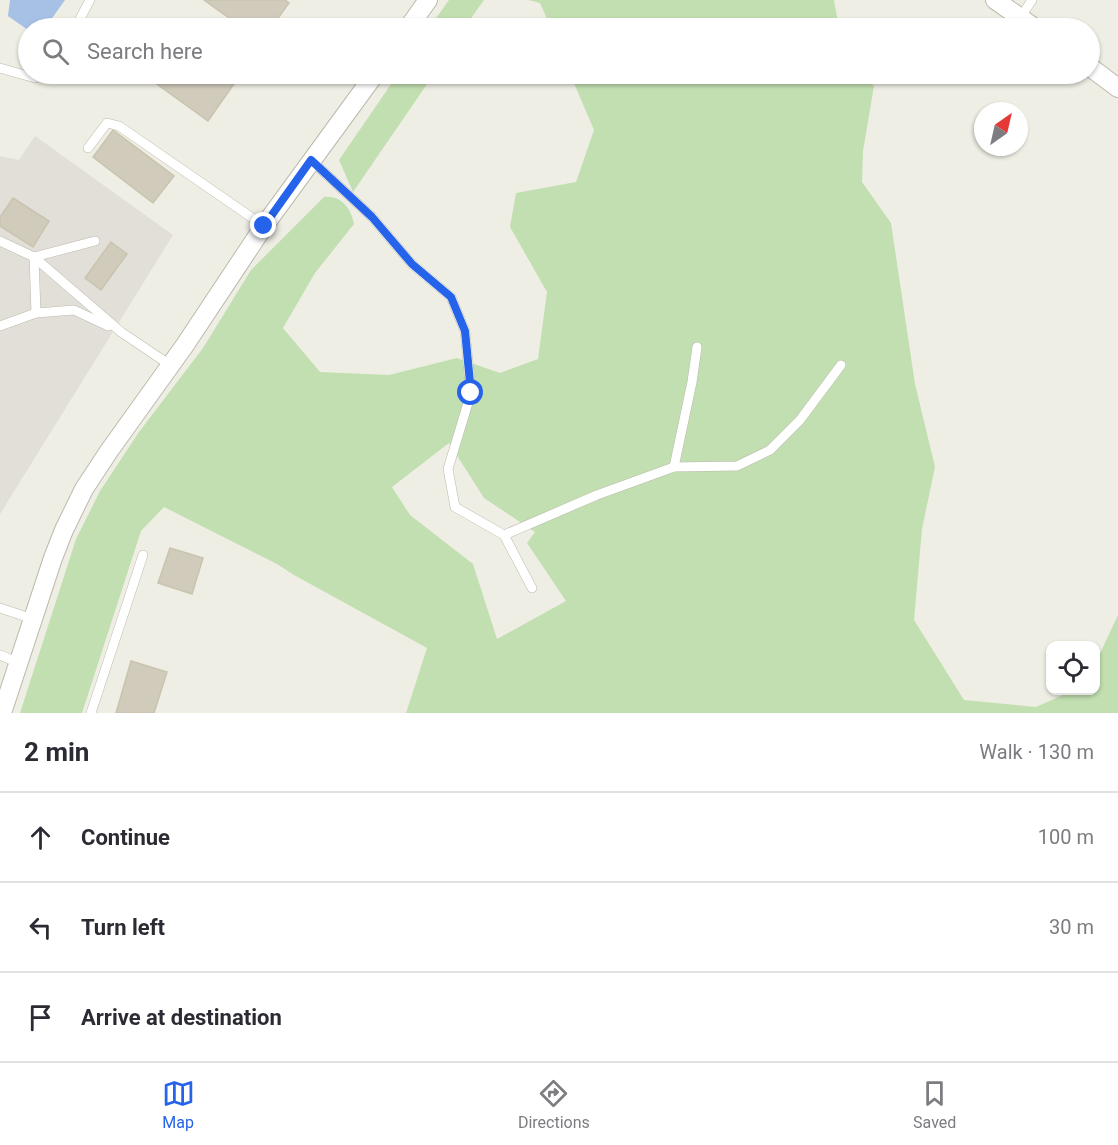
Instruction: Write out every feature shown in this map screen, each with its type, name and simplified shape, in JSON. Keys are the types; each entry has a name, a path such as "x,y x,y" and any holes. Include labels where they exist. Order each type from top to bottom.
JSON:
{"street":[{"path":"416,18 429,0"},
{"path":"995,0 1020,18"},
{"path":"1100,76 1118,88"},
{"path":"2,713 64,530 84,489 264,226 368,84"}],"lane":[{"path":"80,18 90,0"},
{"path":"1020,18 1032,0"},
{"path":"0,68 18,73"},
{"path":"88,148 107,123 119,126 264,226"},
{"path":"311,160 372,217 412,264 451,297 465,331 471,393 448,469 455,507 504,535 532,588"},
{"path":"0,241 34,257 121,332 170,365"},
{"path":"34,257 95,241"},
{"path":"34,257 36,313"},
{"path":"0,326 36,313 74,309 121,332"},
{"path":"674,466 697,347"},
{"path":"504,535 597,495 674,466 737,466 770,450 800,420 841,365"},
{"path":"91,713 143,555"},
{"path":"0,608 33,619"},
{"path":"0,655 19,663"}],"shaded area":[{"path":"35,136 173,235 0,514 0,156 19,160"}],"green space":[{"path":"449,0 484,0 471,18 436,18"},
{"path":"528,0 834,0 837,18 547,18 540,3"},
{"path":"391,84 427,84 353,192 339,160"},
{"path":"574,84 872,84 874,86 863,151 862,182 891,223 915,384 935,467 922,529 914,620 964,700 1036,707 1063,695 1100,695 1100,653 1118,615 1118,713 406,713 427,648 277,564 164,507 141,531 82,713 20,713 76,539 100,491 139,432 203,348 251,270 324,197 340,200 348,208 354,224 315,273 283,328 320,372 389,375 457,358 500,373 538,359 547,292 510,227 516,193 576,182 594,130","holes":["449,443 484,498 535,532 527,543 566,601 497,639 473,564 410,515 392,487"]}],"water":[{"path":"10,0 65,0 52,18 18,18 18,23 8,16"}],"building":[{"path":"204,0 285,0 289,3 278,18 229,18"},
{"path":"157,84 234,84 208,121"},
{"path":"113,130 174,176 153,203 93,157"},
{"path":"13,198 49,221 33,247 0,226 0,217"},
{"path":"111,242 127,254 101,290 85,278"},
{"path":"170,548 203,558 192,594 158,583"},
{"path":"131,661 167,672 154,713 116,713"}],"route":[{"path":"264,226 311,160 372,217 412,264 451,297 465,331 471,393"}]}
